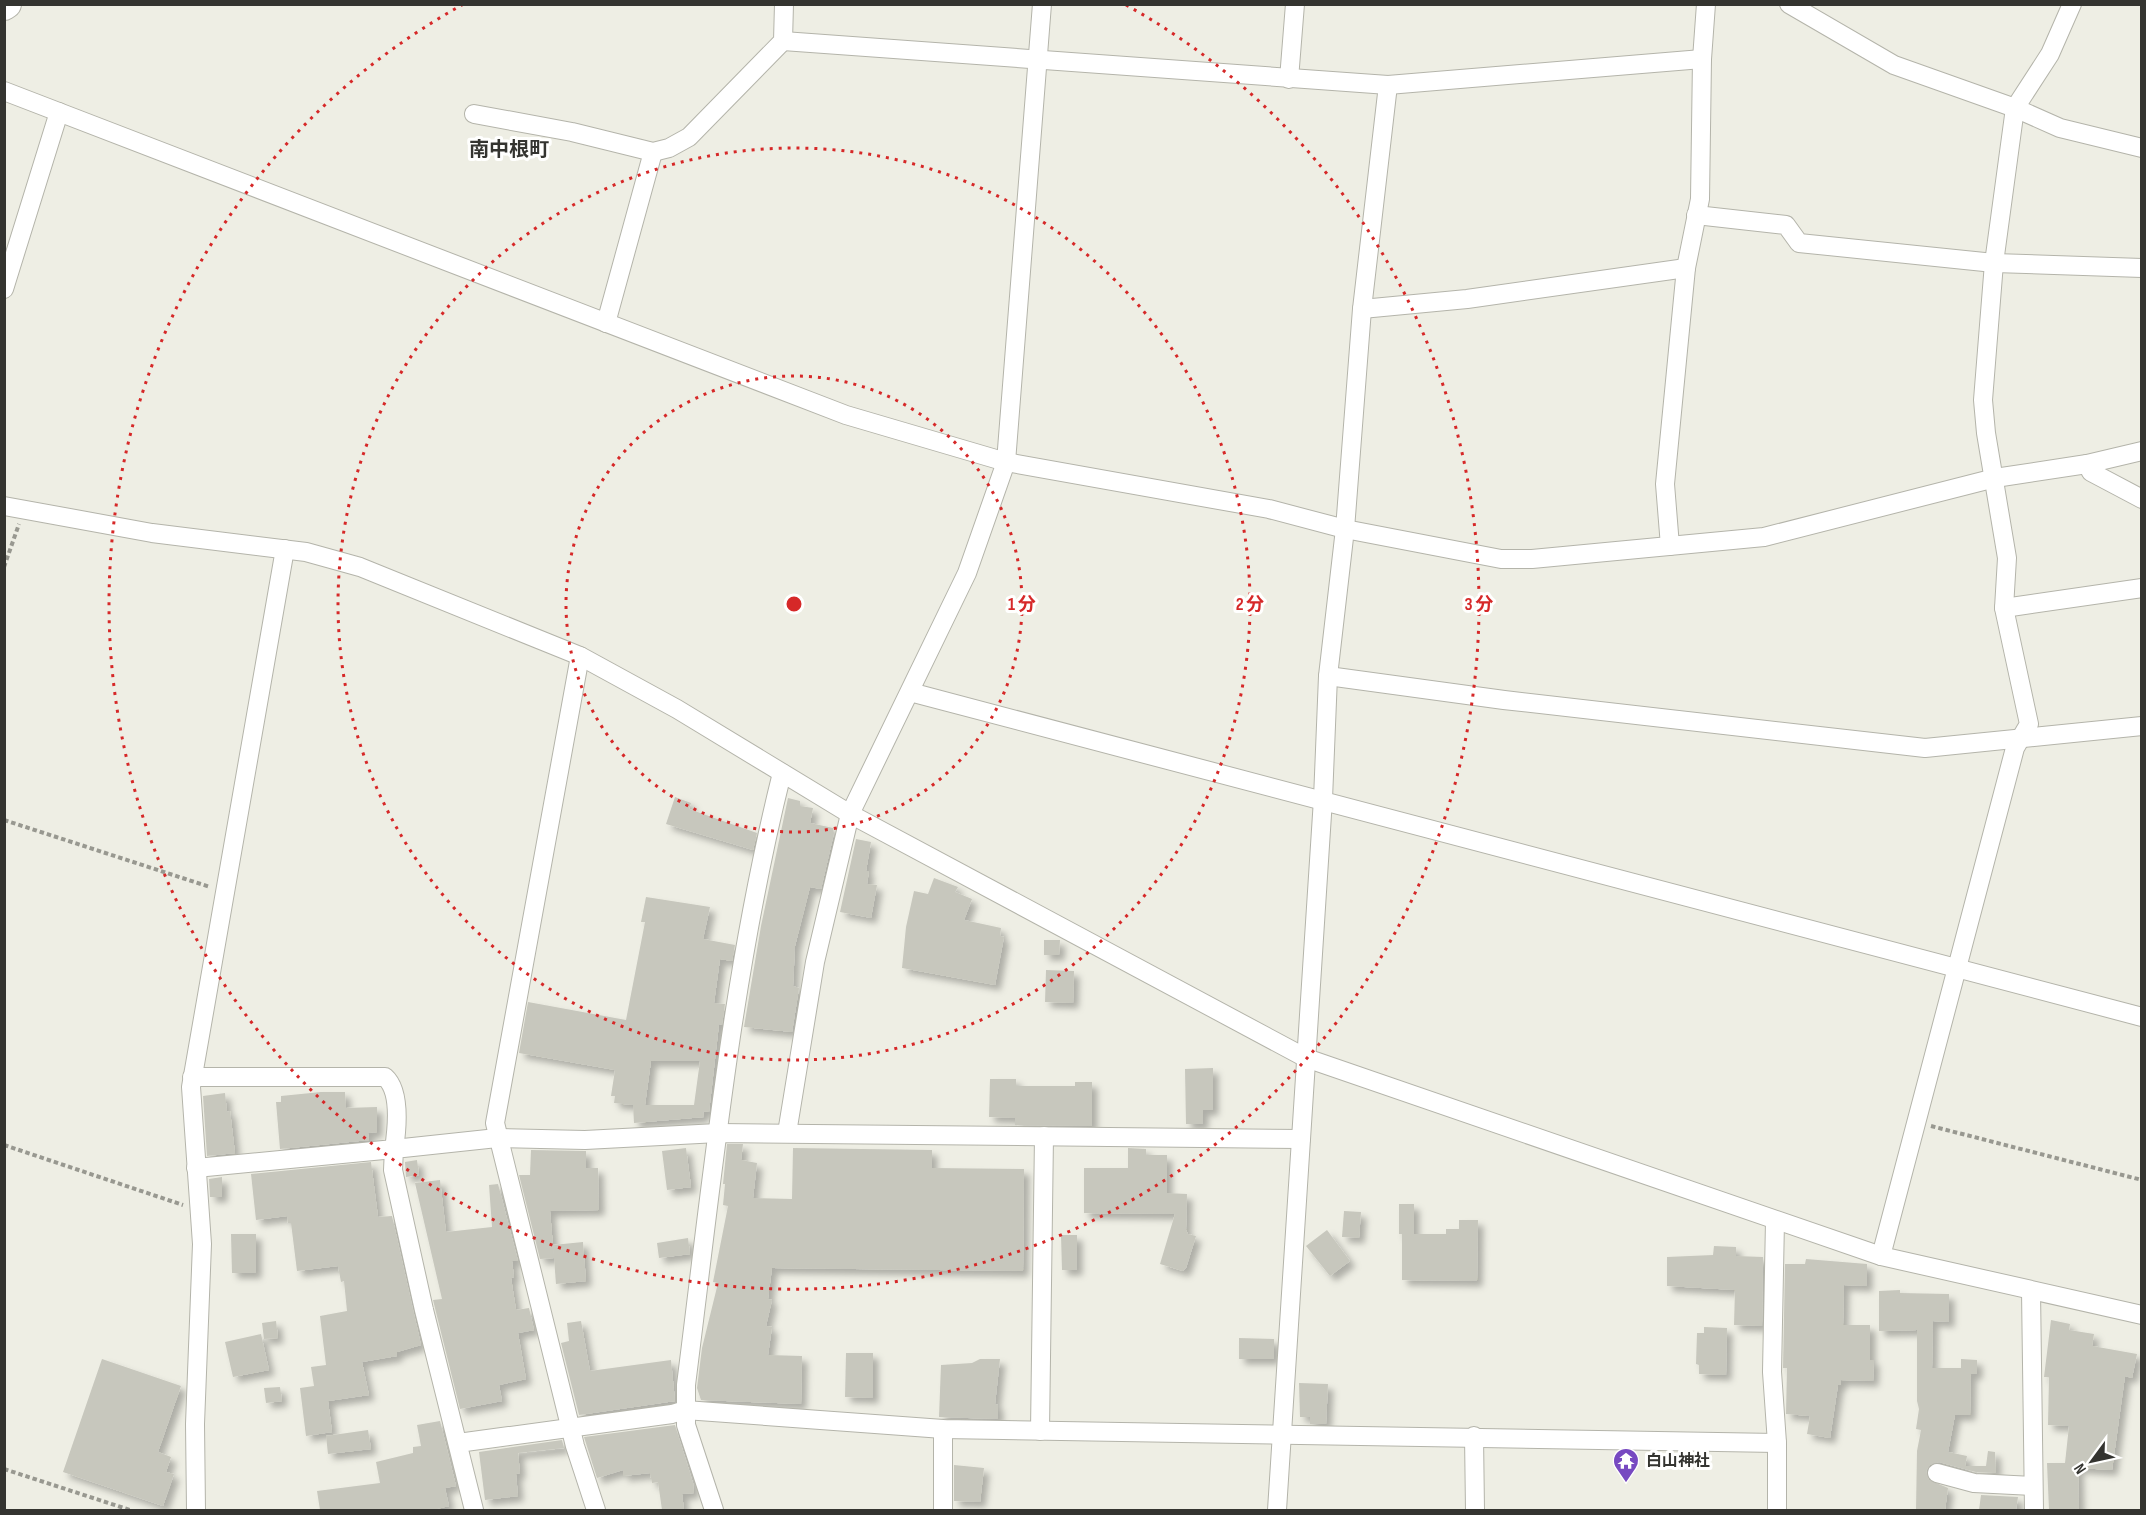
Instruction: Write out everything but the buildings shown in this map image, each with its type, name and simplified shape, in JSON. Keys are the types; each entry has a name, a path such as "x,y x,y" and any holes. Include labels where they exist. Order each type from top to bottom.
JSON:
{"street":[{"path":"474,114 572,132 653,152 669,148 689,137 783,40 784,4"},
{"path":"787,1133 815,962 850,814 967,573 1006,462 1042,4"},
{"path":"1289,79 1295,4"},
{"path":"1789,4 1894,64 2015,108 2060,128 2142,148"},
{"path":"1881,1256 1956,969 2020,740 2029,724 2004,608 2007,558 1986,433 1983,399 1994,262 2015,108 2050,54 2072,4"},
{"path":"1670,546 1665,484 1686,268 1700,200 1703,127 1702,59 1712,6"},
{"path":"783,40 1388,85 1702,59"},
{"path":"1277,1510 1323,799 1328,676 1345,528 1362,309 1388,85"},
{"path":"4,92 846,415 1006,462 1269,510 1345,528 1501,558 1532,559 1764,537 1995,478 2087,464 2142,451"},
{"path":"6,281 59,112"},
{"path":"606,323 653,152"},
{"path":"1696,215 1786,225 1799,243 1994,262 2142,268"},
{"path":"1362,309 1467,299 1686,268"},
{"path":"2087,464 2091,472 2142,499"},
{"path":"4,506 152,533 285,549 360,567 580,656 677,709 850,814 1306,1058 1881,1256 2142,1315"},
{"path":"196,1510 195,1424 202,1244 191,1104 192,1077 285,549"},
{"path":"2004,608 2142,588"},
{"path":"580,656 495,1124 571,1429 597,1510"},
{"path":"1328,676 1526,703 1925,748 2142,726"},
{"path":"910,692 1323,799 2142,1017"},
{"path":"714,1510 692,1447 685,1410 686,1385 718,1133 747,941 765,840 782,773"},
{"path":"192,1077 385,1077 394,1091 397,1133 393,1170 424,1310 474,1510"},
{"path":"196,1168 497,1138 585,1140 718,1133 787,1133 1301,1138"},
{"path":"1040,1431 1044,1136"},
{"path":"1775,1221 1772,1372 1778,1443 1777,1510"},
{"path":"2031,1291 2034,1510"},
{"path":"458,1443 571,1429 672,1414 685,1410 943,1429 1281,1436 1474,1436 1778,1443"},
{"path":"943,1429 943,1510"},
{"path":"1474,1436 1475,1510"},
{"path":"1937,1473 1974,1483 2033,1486"}],"path":[{"path":"4,567 23,509"},
{"path":"4,820 225,892"},
{"path":"1916,1122 2142,1180"},
{"path":"4,1145 200,1211"},
{"path":"4,1469 130,1510"}],"place":[{"name":"白山神社","path":"1626,1484"}],"district":[{"name":"南中根町","path":"509,150"}]}
